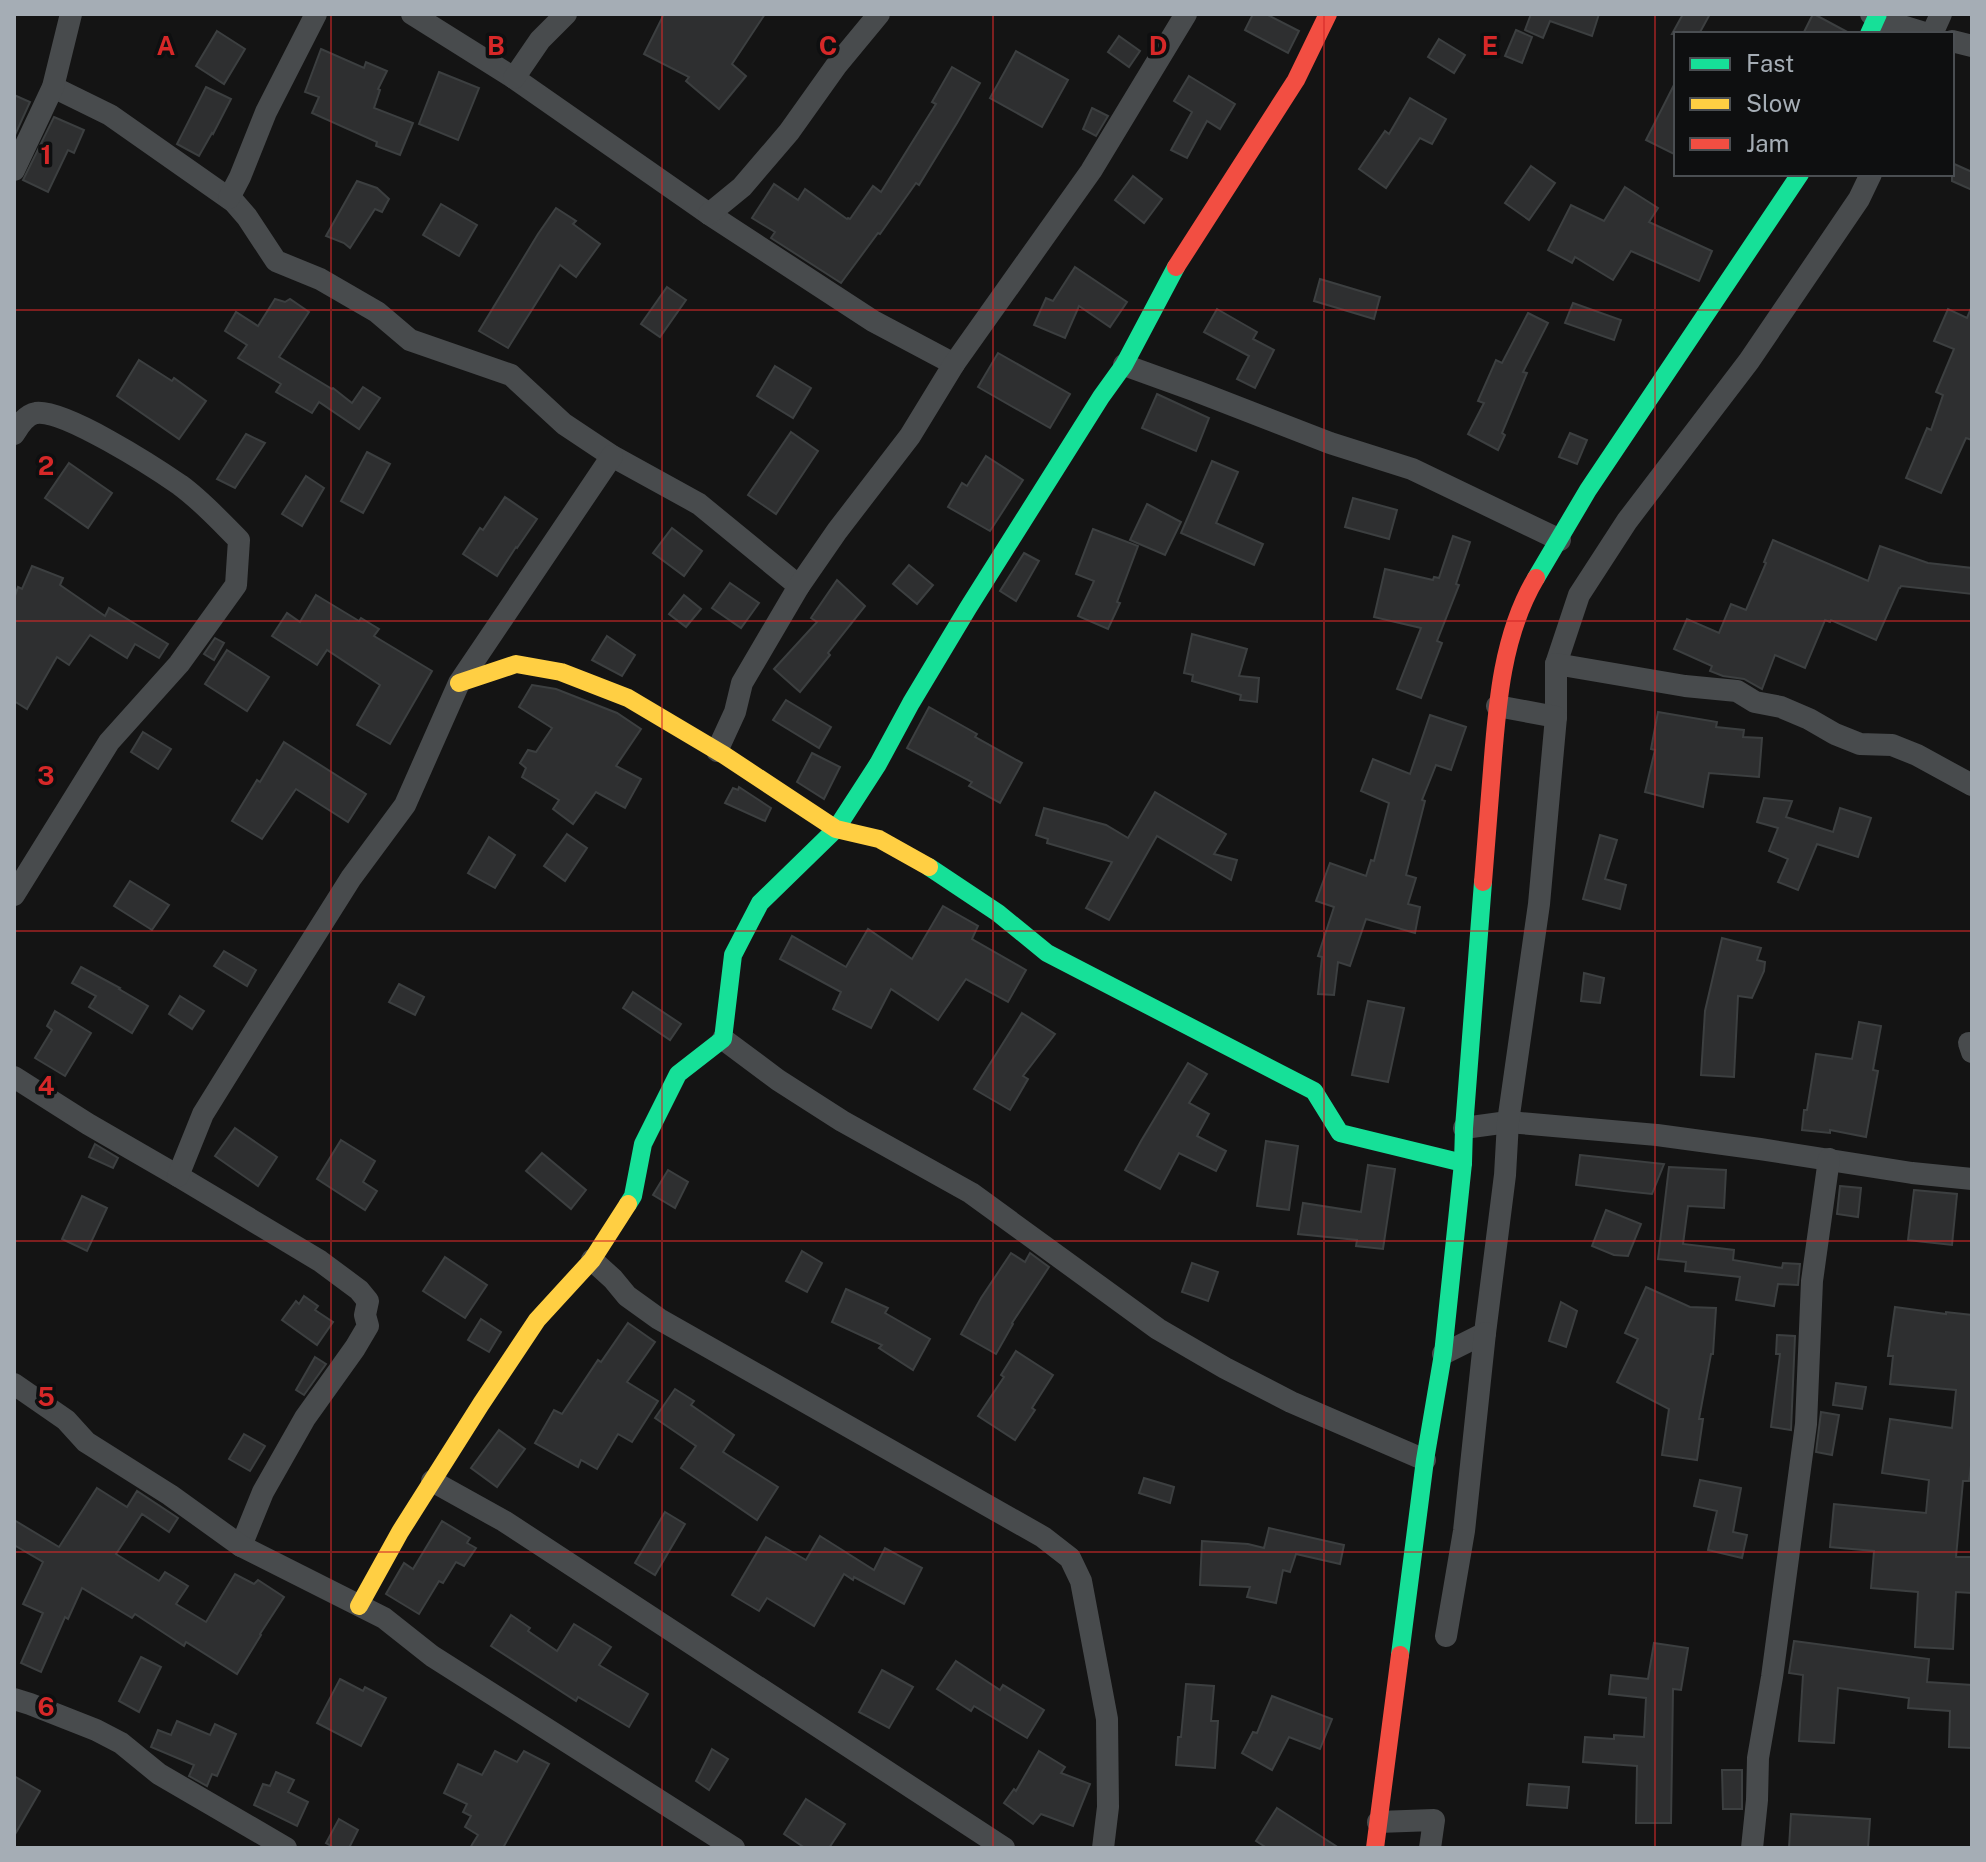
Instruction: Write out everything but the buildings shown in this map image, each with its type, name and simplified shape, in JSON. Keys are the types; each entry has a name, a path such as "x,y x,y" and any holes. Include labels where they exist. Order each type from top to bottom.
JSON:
{"street":[{"path":"14,170 53,87 71,14"},
{"path":"229,198 266,112 316,14"},
{"path":"412,14 514,78 709,214 873,321 954,364"},
{"path":"514,78 540,40 566,14"},
{"path":"709,214 742,187 776,149 836,66 879,14"},
{"path":"717,751 735,712 742,683 799,586 910,436 954,364 1091,171 1186,14"},
{"path":"359,1606 400,1532 537,1320 592,1260 633,1196 643,1144 678,1074 723,1039 733,955 760,903 836,829 878,764 968,608 1124,365 1167,281 1296,80 1328,14"},
{"path":"1931,32 1941,14"},
{"path":"1874,20 1922,32"},
{"path":"53,87 110,115 229,198 247,217 276,261 320,279 377,312 410,340 511,375 564,424 612,456 699,504 799,586"},
{"path":"1375,1848 1425,1460 1443,1354 1463,1163 1497,706 1513,628 1525,596 1588,490 1799,176"},
{"path":"1446,1636 1464,1531 1505,1175 1508,1122 1539,904 1556,717 1556,664 1579,595 1627,521 1749,361 1859,199 1870,176"},
{"path":"1124,365 1330,443 1412,469 1560,540"},
{"path":"14,434 33,413 65,419 118,447 180,486 239,540 236,585 179,664 109,742 14,895"},
{"path":"178,1176 203,1114 351,878 405,805 459,683 612,456"},
{"path":"459,683 516,664 561,672 628,698 717,751 836,829 879,839 925,864 998,913 1047,953 1314,1091 1340,1133 1463,1163"},
{"path":"1556,664 1685,686 1737,691 1755,702 1781,707 1860,744 1892,745 1972,785"},
{"path":"1497,706 1556,717"},
{"path":"723,1039 778,1080 842,1121 971,1193 1158,1329 1291,1402 1425,1460"},
{"path":"14,1077 320,1261 359,1290 368,1301 365,1315 368,1326 305,1418 263,1492 241,1546"},
{"path":"1464,1128 1508,1122 1657,1135 1972,1179"},
{"path":"1752,1848 1758,1758 1806,1424 1812,1281 1829,1159"},
{"path":"592,1260 627,1296 659,1319 1043,1537 1070,1558 1081,1581 1107,1719 1108,1807 1103,1848"},
{"path":"1443,1354 1485,1333"},
{"path":"14,1384 66,1420 86,1442 170,1495 241,1546 384,1618 432,1656 734,1848"},
{"path":"432,1481 504,1521 1004,1848"},
{"path":"14,1699 121,1743 159,1774 286,1848"},
{"path":"1378,1822 1434,1820 1430,1848"}],"traffic: fast":[{"path":"1870,32 1878,14"},
{"path":"1536,578 1588,490 1799,176"},
{"path":"628,1204 633,1196 643,1144 678,1074 723,1039 733,955 760,903 836,829 878,764 968,608 1124,365 1176,267"},
{"path":"929,867 998,913 1047,953 1314,1091 1340,1133 1463,1163"},
{"path":"1400,1655 1425,1460 1443,1354 1463,1163 1483,882"}],"traffic: slow":[{"path":"459,683 516,664 561,672 628,698 724,755 836,829 879,839 929,867"},
{"path":"359,1606 400,1532 537,1320 592,1260 628,1204"}],"traffic: jam":[{"path":"1176,267 1296,80 1328,14"},
{"path":"1483,882 1503,671 1515,623 1536,578"},
{"path":"1375,1848 1400,1655"}]}
